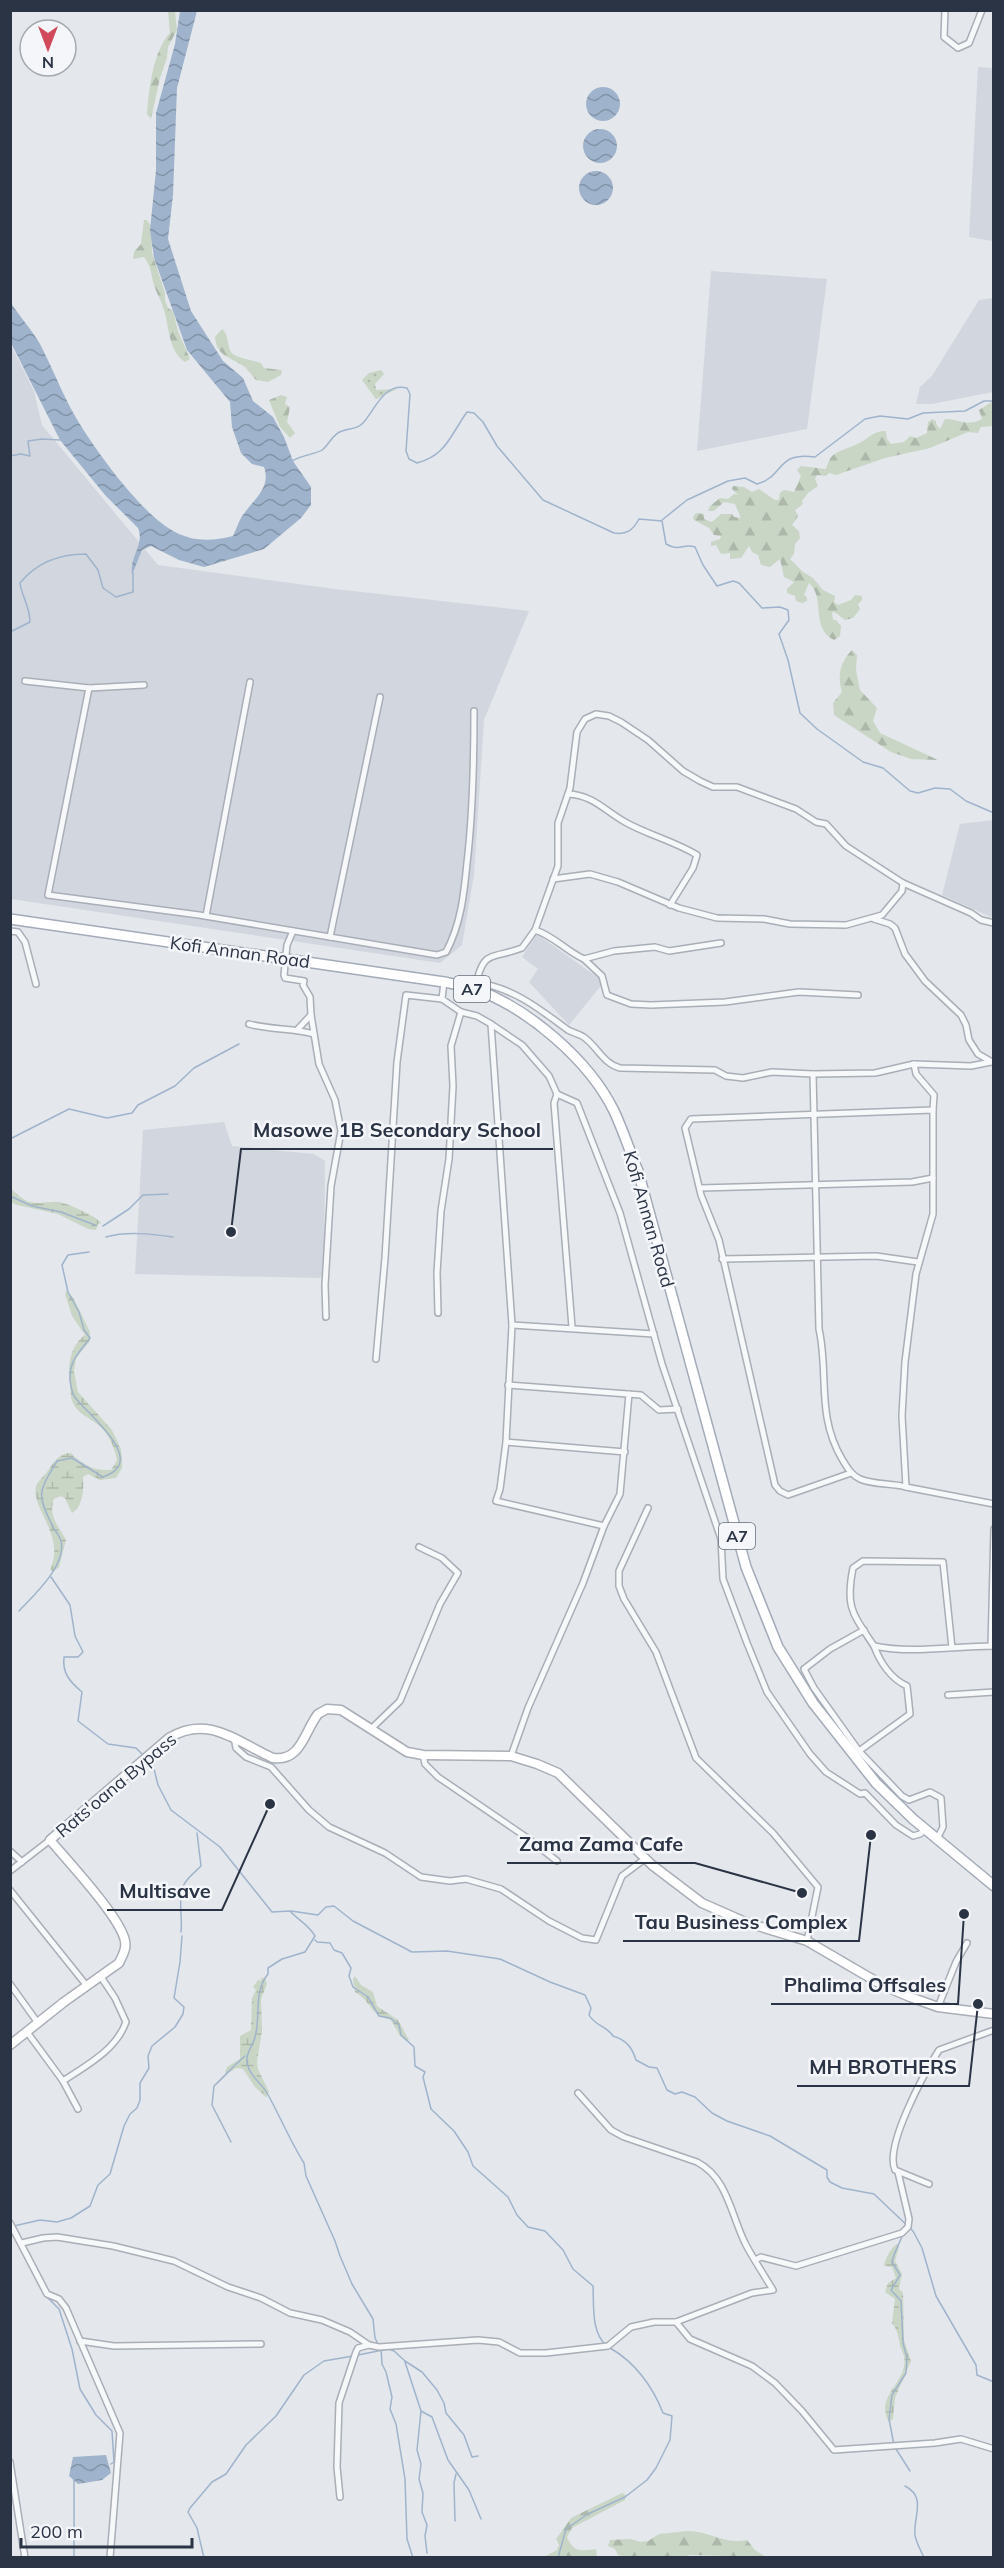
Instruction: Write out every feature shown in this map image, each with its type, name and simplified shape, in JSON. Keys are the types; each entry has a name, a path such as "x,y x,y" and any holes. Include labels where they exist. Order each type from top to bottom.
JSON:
{"main road":[{"name":"Kofi Annan Road","path":"10,919 476,986 520,1011 559,1042 586,1071 614,1110 638,1171 746,1567 778,1647 813,1703 876,1783 993,1886"}],"street":[{"path":"945,10 944,37 958,48 969,43 982,10"},
{"path":"25,681 89,688 144,686"},
{"path":"206,916 250,682"},
{"path":"89,688 48,895 206,916 437,955 446,952 456,934 463,903 473,799 474,711"},
{"path":"330,937 380,697"},
{"path":"992,1062 971,1066 914,1064 875,1073 772,1072 735,1078 715,1070 641,1069 611,1066 584,1037 569,1030 543,1010 491,986 476,986 484,961 522,948 535,930 558,866 558,823 568,794 579,727 590,715 609,716 648,740 682,771 708,786 745,789 796,809 816,822 826,824 846,846 903,883 971,913 981,920 993,923"},
{"path":"568,794 586,797 608,809 623,821 697,855 693,868 670,905"},
{"path":"553,879 590,874 618,882 670,905 717,918 764,919 790,924 846,925 874,919 888,910 902,891 903,883"},
{"path":"874,919 895,928 905,954 925,981 961,1015 969,1040 978,1054 992,1062"},
{"path":"535,930 549,934 558,943 584,959 602,976 607,996 631,1004 725,1002 799,992 858,995"},
{"path":"10,931 18,932 25,942 36,984"},
{"path":"293,931 285,958 284,975 285,978 304,981 303,984 310,997 320,1064 336,1100 341,1131 331,1186 325,1285 326,1317"},
{"path":"584,959 614,951 656,947 669,951 722,943"},
{"path":"442,999 444,982"},
{"path":"376,1359 385,1258 397,1062 406,996 442,999 460,1012 477,1016 522,1045 549,1076 556,1094 554,1103 572,1327"},
{"path":"438,1313 437,1273 441,1211 449,1159 453,1086 451,1046 460,1012"},
{"path":"297,1030 311,1015"},
{"path":"249,1024 268,1029 297,1030 314,1034"},
{"path":"491,1024 512,1324 506,1443 500,1490 496,1501 604,1526"},
{"path":"906,1487 902,1416 904,1362 918,1262 933,1214 934,1095 916,1074 914,1064"},
{"path":"813,1074 819,1329 823,1344 822,1372 829,1436 851,1473 861,1479 993,1504"},
{"path":"556,1094 578,1103 621,1213 662,1364 721,1539 723,1578 726,1588 767,1692 810,1754 826,1772 860,1794 865,1793 896,1825 913,1836 926,1829"},
{"path":"851,1473 788,1495 780,1491 776,1485 719,1240 700,1188 685,1128 692,1119 933,1110"},
{"path":"700,1188 912,1182 933,1178"},
{"path":"722,1259 876,1256 918,1262"},
{"path":"512,1324 654,1334"},
{"path":"508,1385 641,1395 658,1410 678,1409"},
{"path":"511,1756 528,1708 583,1583 604,1526 620,1494 629,1394"},
{"path":"506,1443 625,1452"},
{"path":"648,1508 621,1565 619,1586 656,1652 696,1758 773,1833 818,1887 807,1941"},
{"path":"874,1646 888,1649 992,1646 993,1529"},
{"path":"371,1729 400,1701 440,1604 458,1573 442,1558 419,1547"},
{"path":"859,1750 910,1714 907,1686 892,1676 851,1611 848,1590 853,1568 863,1561 943,1562 952,1648"},
{"path":"864,1630 830,1649 804,1669 814,1688 859,1750 902,1796 909,1800 930,1792 941,1798 943,1827 937,1839"},
{"path":"948,1695 993,1692"},
{"name":"Rats'oana Bypass","path":"10,2045 102,1977 119,1963 124,1953 126,1942 122,1932 102,1902 50,1840 156,1749 182,1730 202,1727 234,1737 261,1752 282,1759 294,1753 312,1722 322,1711 332,1708 341,1710 407,1752 423,1755 511,1756 558,1773 666,1878 702,1903 745,1922 791,1934 807,1941 884,1986 938,2007 993,2014"},
{"path":"234,1737 236,1748 246,1757 271,1767 309,1810 329,1827 386,1853 422,1877 450,1881 466,1879 501,1889 549,1921 582,1938 596,1940 622,1876 645,1858"},
{"path":"423,1755 425,1764 438,1777 557,1861"},
{"path":"10,1871 50,1840"},
{"path":"10,1851 22,1862"},
{"path":"10,1890 87,1986"},
{"path":"938,2007 956,1962 967,1943"},
{"path":"63,2081 107,2050 121,2035 126,2022 102,1977"},
{"path":"10,1984 38,2023"},
{"path":"755,2260 761,2257 796,2266 902,2233 908,2228 909,2219 897,2172 892,2165 896,2137 939,2050 993,2030"},
{"path":"27,2032 63,2081 78,2109"},
{"path":"340,2497 337,2467 339,2403 358,2348 369,2345 409,2345 478,2340 498,2342 520,2353 546,2353 608,2346 631,2327 654,2322 676,2322 753,2293 773,2290 740,2232 716,2176 706,2167 624,2137 611,2130 578,2093"},
{"path":"897,2172 904,2172 929,2184"},
{"path":"10,2223 47,2294 59,2299 66,2308 120,2433 110,2558"},
{"path":"10,2241 57,2237 113,2246 174,2261 228,2287 261,2298 290,2313 322,2320 350,2332 369,2345"},
{"path":"676,2322 690,2339 752,2366 775,2383 834,2450 867,2446 915,2445 961,2439 993,2450"},
{"path":"80,2341 114,2346 261,2344"},
{"path":"10,2462 25,2558"}],"shaded area":[{"path":"978,67 993,68 993,241 969,237"},
{"path":"711,271 827,279 807,429 697,451"},
{"path":"993,298 993,392 932,404 916,404 920,387 932,376 979,300"},
{"path":"10,343 34,391 42,425 158,565 335,589 529,611 484,720 474,875 462,945 440,963 11,899"},
{"path":"994,820 993,918 942,895 960,824"},
{"path":"537,934 604,982 569,1025 529,982 538,969 522,957"},
{"path":"224,1122 232,1146 314,1154 325,1161 324,1274 319,1278 135,1274 143,1130"}],"green space":[{"path":"168,11 175,11 177,30 168,47 151,119 147,114 151,82 156,60 170,33"},
{"path":"144,220 147,220 151,226 152,253 165,293 165,300 168,308 173,311 178,331 190,359 185,362 176,352 170,339 163,307 149,265 144,257 133,259 134,252 141,244"},
{"path":"222,329 233,354 261,363 264,368 282,370 281,375 268,382 256,380 244,367 224,355 218,348 215,337"},
{"path":"381,370 384,374 375,384 376,390 397,389 376,399 362,380 369,373"},
{"path":"281,395 287,397 285,404 290,407 287,422 295,433 290,438 280,427 269,400"},
{"path":"993,401 992,426 981,427 978,433 968,432 930,448 885,458 836,475 829,473 826,476 817,475 815,479 818,486 808,493 802,501 803,504 795,510 798,516 792,525 799,531 800,538 795,544 794,554 790,559 813,578 823,590 835,596 834,602 838,605 851,600 855,595 862,596 858,604 860,609 853,618 845,620 832,612 833,620 841,626 840,636 834,640 822,628 817,597 809,583 804,595 807,601 802,603 796,601 795,596 787,593 787,589 794,582 784,577 780,559 770,567 761,565 758,555 752,552 749,546 741,558 730,559 730,553 721,554 716,545 711,546 711,542 720,539 721,536 714,535 709,528 694,520 696,513 704,514 704,519 712,522 721,514 732,514 734,517 741,518 735,504 724,502 714,511 708,511 710,506 720,498 728,499 734,494 738,495 732,489 733,486 744,487 752,492 759,489 775,500 779,500 780,493 784,490 794,492 801,476 797,470 801,466 826,469 832,456 877,432 886,431 887,439 891,444 904,442 910,436 916,438 927,433 928,422 932,419 936,421 940,429 945,419 968,423 977,421 982,419 979,410"},
{"path":"852,650 857,655 856,670 860,690 877,708 873,721 880,733 938,760 911,759 891,752 834,715 833,703 842,692 841,670"},
{"path":"10,1188 29,1202 63,1203 89,1214 101,1223 98,1224 96,1230 88,1229 58,1214 17,1205 11,1202"},
{"path":"67,1290 90,1332 85,1335 72,1316 65,1294"},
{"path":"90,1332 90,1341 76,1358 74,1371 78,1392 112,1430 121,1449 122,1468 116,1478 100,1480 88,1474 83,1477 81,1502 72,1513 65,1498 61,1496 54,1499 53,1515 66,1540 59,1567 53,1572 50,1569 54,1556 54,1544 37,1501 35,1492 37,1484 56,1460 64,1454 71,1453 84,1464 100,1469 111,1470 117,1460 108,1436 97,1424 77,1410 71,1398 69,1370 71,1355 78,1342"},
{"path":"355,1976 361,1985 373,1992 377,2006 398,2020 409,2040 406,2041 400,2036 391,2020 375,2012 355,1992 353,1979"},
{"path":"261,1978 265,1978 267,1984 261,1999 262,2030 257,2062 269,2092 266,2097 255,2087 243,2069 236,2068 227,2074 225,2072 227,2067 240,2059 240,2036 251,2030 252,1998 256,1990 253,1987 258,1980 261,1981"},
{"path":"897,2244 899,2247 895,2261 902,2274 899,2289 903,2293 904,2340 911,2361 895,2398 893,2419 889,2422 885,2406 902,2373 904,2363 898,2334 892,2323 895,2299 885,2292 888,2283 896,2278 892,2267 884,2266 891,2250"},
{"path":"622,2493 626,2495 625,2500 572,2528 567,2537 572,2546 578,2550 596,2549 597,2557 544,2557 557,2550 559,2545 556,2539 571,2518"},
{"path":"688,2531 732,2541 747,2540 755,2550 766,2557 691,2555 645,2559 618,2555 615,2549 608,2546 610,2540 631,2539 640,2542 648,2541 659,2534"}],"water":[{"path":"180,11 197,11 177,88 173,195 168,239 191,311 223,361 243,378 253,401 273,417 293,461 311,487 311,505 301,518 264,549 204,567 179,560 151,546 142,550 132,575 133,562 140,540 138,528 105,495 60,440 11,343 11,303 40,344 70,407 89,438 116,476 147,510 161,523 189,538 211,540 233,536 241,518 263,488 266,475 264,467 252,464 241,453 232,427 230,402 187,350 154,258 150,230 156,170 156,113 175,44"},
{"path":"603,87 615,92 620,104 615,116 603,121 591,116 586,104 591,92"},
{"path":"600,129 612,134 617,146 612,158 600,163 588,158 583,146 588,134"},
{"path":"596,171 608,176 613,188 608,200 596,205 584,200 579,188 584,176"},
{"path":"106,2455 111,2473 102,2480 78,2484 69,2476 73,2457"}],"waterway":[{"path":"292,461 325,448 339,432 360,425 386,393 399,387 407,388 410,394 406,451 409,459 417,463 427,460 441,450 467,412 474,413 483,422 497,446 543,500 614,533 629,531 639,519 662,521 666,544 675,547 695,547 703,565 717,586 733,581 739,583 762,608 780,607 788,610 789,620 779,634 788,660 800,713 817,729 863,762 883,768 910,791 918,793 935,788 950,789 966,801 994,813"},
{"path":"662,520 687,500 728,481 745,478 757,484 766,481 793,458 815,457 865,419 880,416 908,419 923,413 965,411 984,401 994,401"},
{"path":"10,456 21,454 30,456 28,441 60,440"},
{"path":"10,632 30,622 20,583 41,565 58,558 86,554 98,570 103,588 116,597 133,592 133,573"},
{"path":"10,1139 69,1109 107,1118 132,1113 138,1105 175,1086 194,1068 239,1044"},
{"path":"103,1226 129,1209 143,1195 168,1194"},
{"path":"10,1196 32,1206 61,1212 95,1225"},
{"path":"106,1237 131,1234 173,1237"},
{"path":"19,1611 48,1579 62,1550 60,1539 47,1514 42,1498 43,1486 57,1461 72,1458 103,1477 116,1470 120,1460 118,1449 111,1437 74,1396 70,1382 70,1371 74,1361 90,1338 84,1330 79,1312 68,1292 62,1265 68,1255 89,1252"},
{"path":"51,1577 70,1605 75,1636 83,1652 78,1657 64,1657 64,1668 68,1677 82,1692 78,1721 108,1744 136,1748 143,1755"},
{"path":"148,1760 153,1765 158,1785 171,1810 220,1847 272,1912 290,1911 315,1936 305,1952 282,1959 268,1968 268,1974 260,1989 257,2029 247,2056 247,2063 251,2072 265,2089 304,2163 306,2176 352,2284 373,2319 378,2344"},
{"path":"181,1932 182,1891 187,1880 201,1866 197,1833"},
{"path":"291,1911 318,1915 326,1907 334,1906 353,1921 412,1952 447,1951 500,1959 585,1995 591,2008 589,2015 592,2019 628,2045 636,2060 649,2067 657,2068 667,2090 675,2094 682,2092 695,2097 712,2113 727,2121 770,2136 827,2170 830,2182 842,2188 874,2194 913,2231 922,2248 936,2296 976,2365 977,2375 994,2382"},
{"path":"14,2226 40,2220 57,2222 71,2218 90,2206 98,2185 110,2174 124,2126 140,2100 140,2083 149,2068 148,2056 152,2046 175,2027 183,2014 184,2007 174,1998 182,1936"},
{"path":"315,1940 330,1943 334,1950 342,1953 351,1968 349,1976 353,1987 368,1997 379,2016 390,2018 399,2025 401,2035 414,2047 415,2066 425,2072 423,2077 431,2109 454,2131 468,2152 473,2166 508,2197 517,2215 528,2227 545,2231 563,2250 573,2269 593,2286 596,2326 601,2340 606,2345"},
{"path":"231,2142 212,2105 214,2086 245,2056"},
{"path":"10,2232 17,2241"},
{"path":"894,2445 889,2419 892,2395 906,2373 907,2358 903,2343 901,2301 891,2290 900,2275 892,2262 903,2234"},
{"path":"46,2296 59,2309 72,2349 80,2389 96,2415 112,2431 114,2462 111,2464"},
{"path":"381,2348 382,2364 392,2397 390,2409 396,2424 405,2479 407,2539 413,2558"},
{"path":"558,2558 566,2529 588,2514 625,2497 647,2480 656,2468 670,2440 672,2416 663,2413 654,2394 635,2368 610,2348"},
{"path":"358,2355 388,2349 422,2372 437,2390 446,2413 464,2435 472,2457 478,2456"},
{"path":"204,2558 197,2528 188,2512 190,2508 212,2482 226,2474 246,2445 276,2416 304,2375 324,2361 353,2356"},
{"path":"405,2362 421,2411 417,2450 421,2464 419,2479 423,2493 422,2512 427,2525 425,2536 427,2553"},
{"path":"421,2411 432,2417 448,2460 469,2490 481,2519"},
{"path":"896,2449 910,2471"},
{"path":"455,2521 454,2483 456,2474"},
{"path":"74,2478 74,2558"},
{"path":"905,2486 916,2496 918,2508 915,2535 924,2558"}],"place":[{"name":"Masowe 1B Secondary School","path":"231,1232"},
{"name":"Multisave","path":"270,1804"},
{"name":"Tau Business Complex","path":"871,1835"},
{"name":"Zama Zama Cafe","path":"802,1893"},
{"name":"Phalima Offsales","path":"964,1914"},
{"name":"MH BROTHERS","path":"978,2004"}]}
